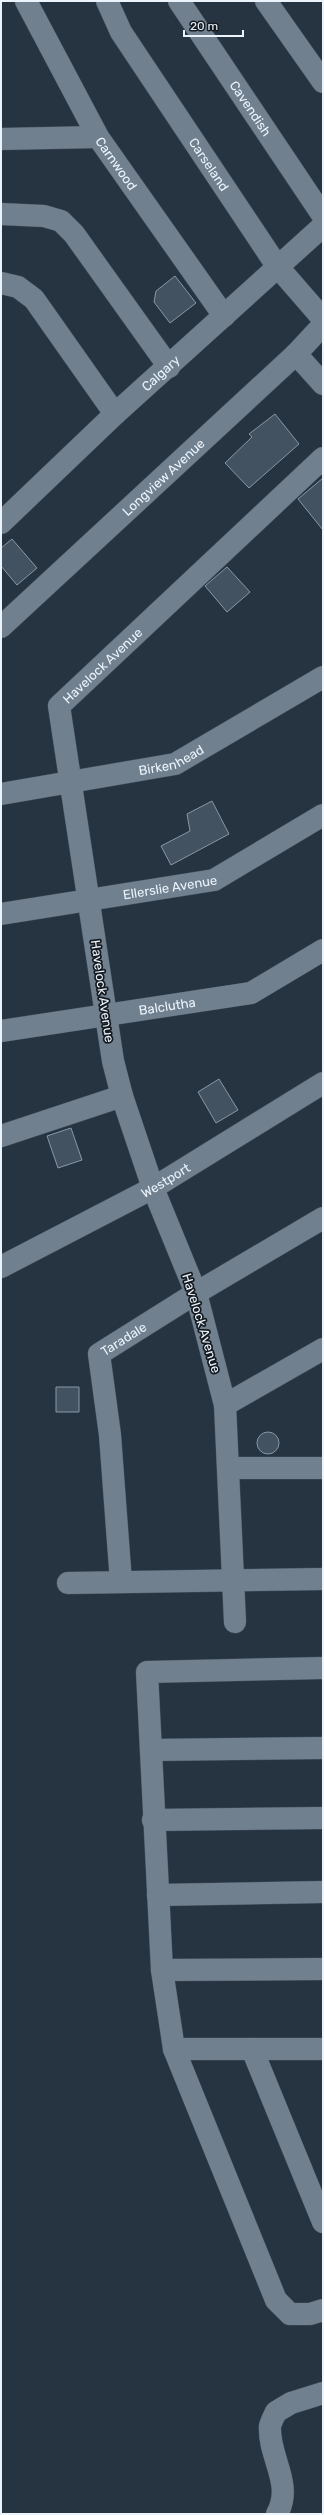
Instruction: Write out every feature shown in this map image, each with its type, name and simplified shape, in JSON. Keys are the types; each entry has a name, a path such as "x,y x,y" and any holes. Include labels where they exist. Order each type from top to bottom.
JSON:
{"street":[{"name":"Carnwood","path":"26,1 98,137 224,316"},
{"name":"Carseland","path":"106,1 121,32 277,266 323,319"},
{"name":"Cavendish","path":"178,1 323,216"},
{"path":"266,1 323,82"},
{"path":"1,140 98,137"},
{"path":"1,214 44,216 61,221 74,234 169,367"},
{"name":"Calgary","path":"1,523 115,414 169,367 277,266 323,226"},
{"path":"1,283 18,287 34,299 115,414"},
{"name":"Longview Avenue","path":"1,627 296,354 323,325"},
{"path":"296,354 323,384"},
{"name":"Havelock Avenue","path":"235,1622 232,1580 226,1405 196,1293 153,1188 122,1096 106,1016 59,706 225,547 323,458"},
{"name":"Birkenhead","path":"1,794 175,764 323,677"},
{"name":"Ellerslie Avenue","path":"1,914 214,880 323,814"},
{"name":"Balclutha","path":"1,1031 251,993 323,950"},
{"name":"Westport","path":"1,1267 153,1188 323,1083"},
{"path":"1,1136 122,1096"},
{"name":"Taradale","path":"121,1582 110,1435 99,1354 196,1293 323,1218"},
{"path":"226,1405 323,1349"},
{"path":"229,1468 323,1468"},
{"path":"68,1583 323,1579"},
{"path":"323,1668 147,1672 153,1820 162,1970 174,2049 276,2300 290,2314 310,2314 323,2310"},
{"path":"151,1750 323,1748"},
{"path":"153,1820 323,1818"},
{"path":"158,1895 323,1892"},
{"path":"162,1970 323,1969"},
{"path":"174,2049 323,2049"},
{"path":"252,2049 323,2222"},
{"path":"277,2514 282,2505 283,2486 270,2426 276,2412 291,2403 323,2393"}],"building":[{"path":"175,276 196,303 170,323 154,302 156,291"},
{"path":"275,414 299,444 249,488 225,463 252,437 249,434"},
{"path":"323,478 323,530 298,499"},
{"path":"12,539 37,568 17,585 1,566 1,548"},
{"path":"227,567 250,592 227,612 205,586"},
{"path":"212,801 229,834 171,865 161,846 190,831 187,814"},
{"path":"219,1079 238,1110 216,1123 198,1092"},
{"path":"71,1128 82,1160 58,1168 47,1136"},
{"path":"56,1387 79,1387 79,1412 56,1412"},
{"path":"268,1432 276,1435 279,1443 276,1451 268,1454 260,1451 257,1443 260,1435"}]}
